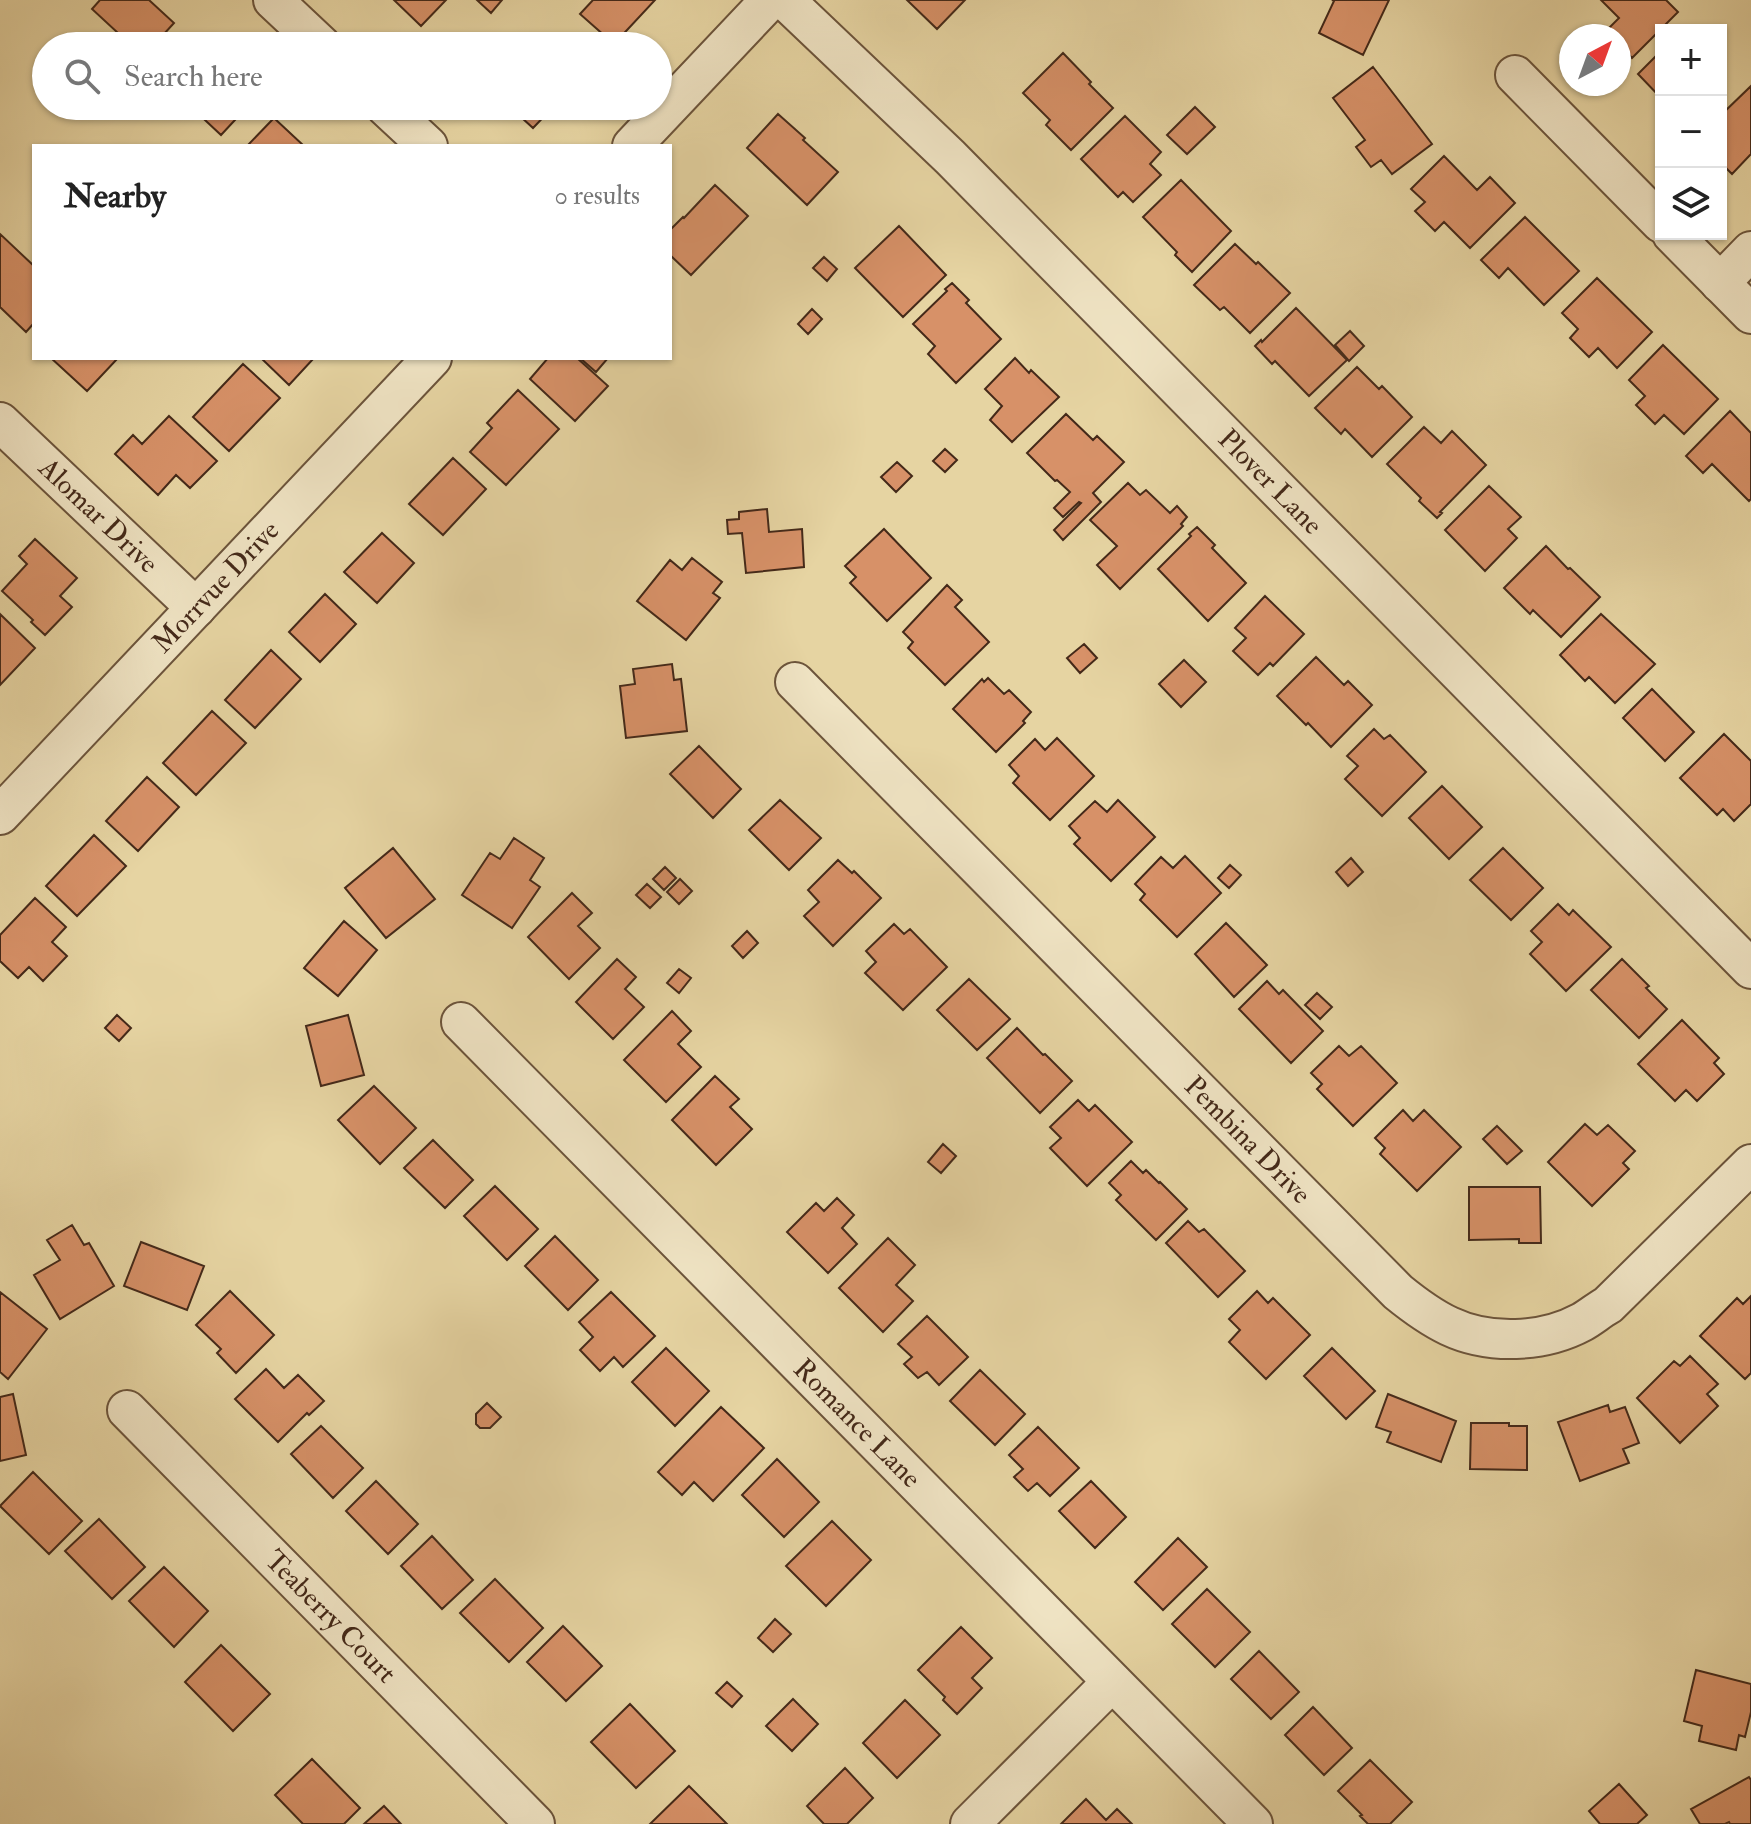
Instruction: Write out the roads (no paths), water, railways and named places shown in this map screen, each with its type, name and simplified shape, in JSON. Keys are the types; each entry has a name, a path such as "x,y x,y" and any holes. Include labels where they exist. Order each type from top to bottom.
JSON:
{"street":[{"path":"273,0 307,32"},
{"path":"672,104 770,0"},
{"name":"Plover Lane","path":"785,0 950,157 1751,969"},
{"path":"1515,75 1655,217"},
{"path":"400,120 426,144"},
{"path":"634,144 657,120"},
{"path":"1678,240 1751,314"},
{"path":"1720,283 1751,251"},
{"name":"Morrvue Drive","path":"0,815 430,360"},
{"name":"Alomar Drive","path":"0,422 196,608"},
{"name":"Pembina Drive","path":"795,682 1398,1292 1423,1313 1452,1328 1484,1337 1517,1339 1550,1334 1580,1323 1608,1305 1751,1164"},
{"name":"Romance Lane","path":"461,1022 1253,1824"},
{"name":"Teaberry Court","path":"127,1410 535,1824"},
{"path":"970,1824 1112,1682"}]}
